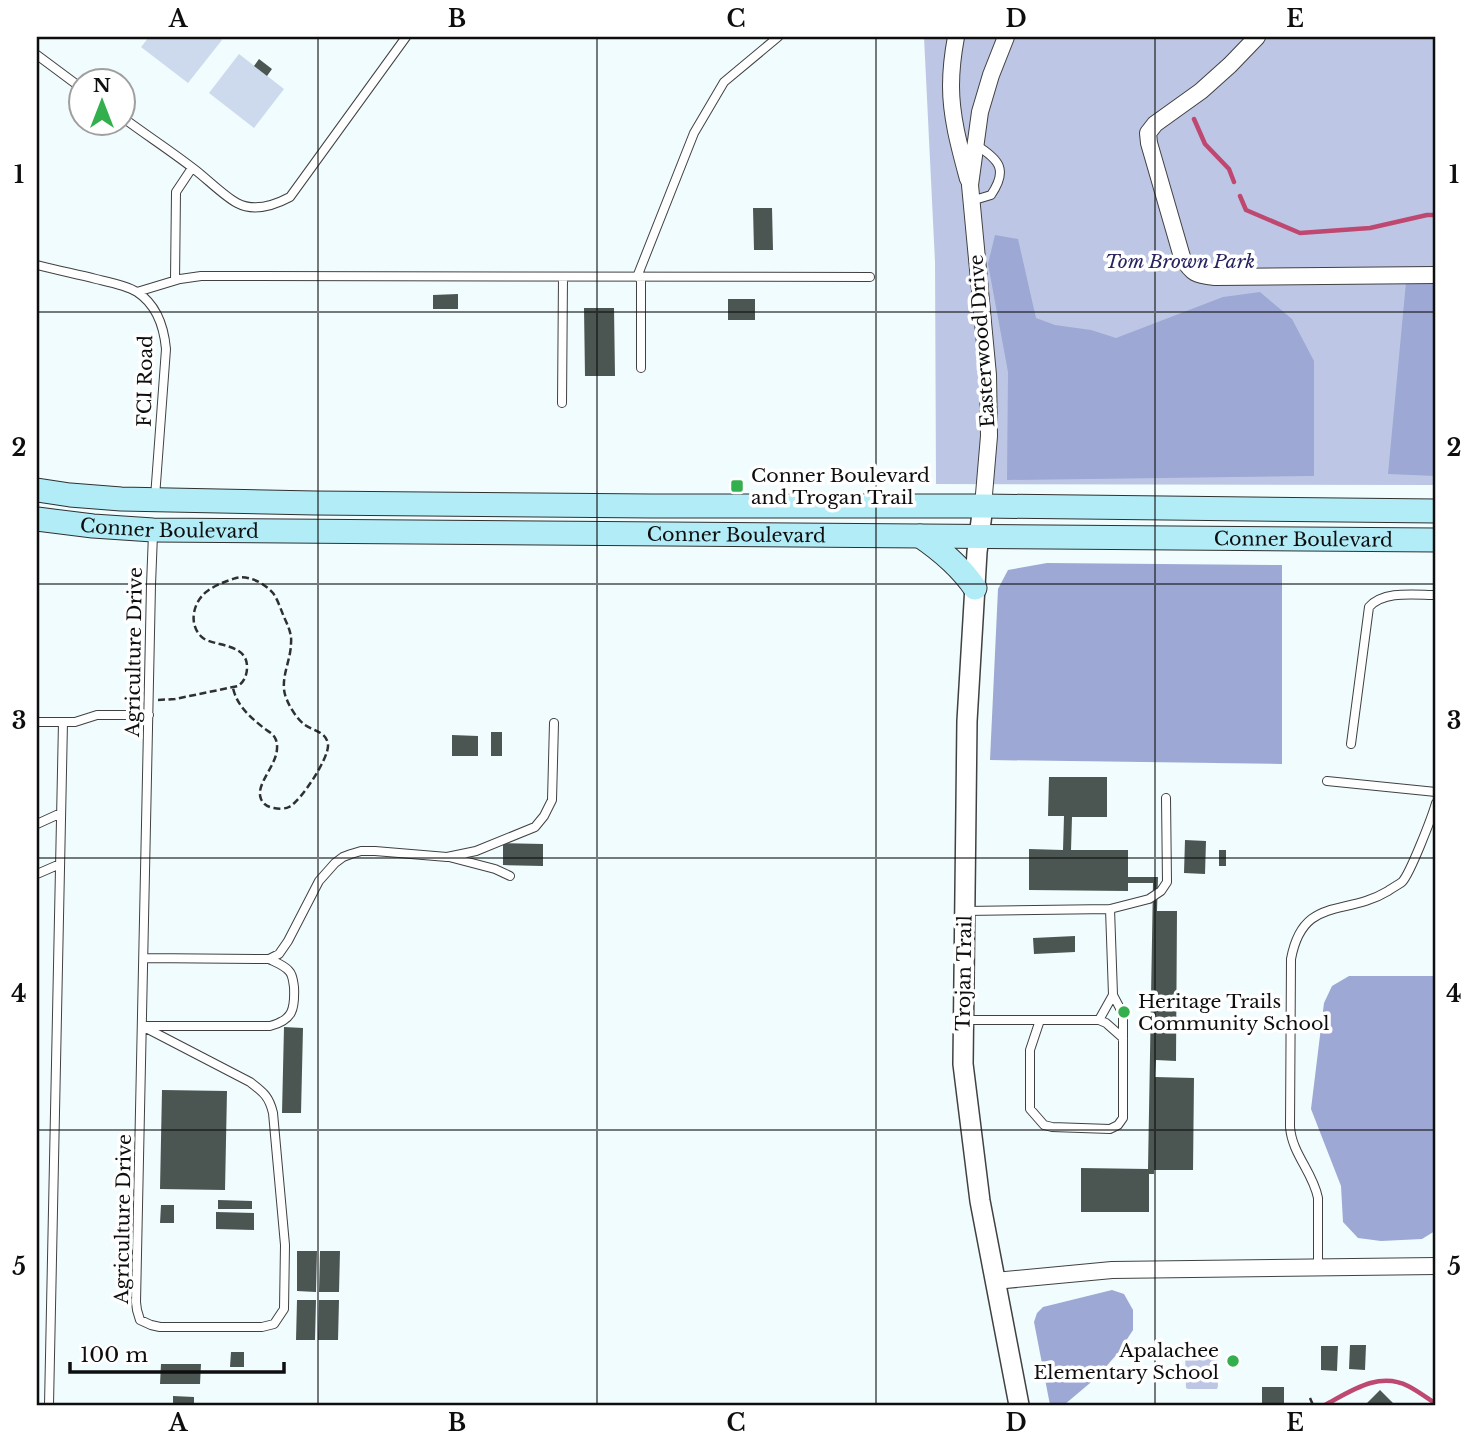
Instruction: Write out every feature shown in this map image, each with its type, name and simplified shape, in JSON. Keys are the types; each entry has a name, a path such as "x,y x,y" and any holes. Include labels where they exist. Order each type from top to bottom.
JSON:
{"main road":[{"name":"Conner Boulevard","path":"37,490 121,499 652,506 983,506 1436,511"},
{"path":"153,530 155,499"},
{"name":"Conner Boulevard","path":"37,519 153,530 1436,540"},
{"path":"920,536 957,564 975,588"}],"street":[{"name":"Easterwood Drive","path":"956,37 951,88 953,117 970,191 988,376 989,436 979,537"},
{"name":"Easterwood Drive","path":"970,191 980,112 1006,37"},
{"path":"1256,37 1230,65 1201,91 1155,124 1149,133 1149,143 1182,257 1190,271 1215,277 1436,275"},
{"name":"Trojan Trail","path":"979,537 967,721 963,1064 980,1200 1019,1405"},
{"path":"995,1281 1112,1269 1436,1266"}],"lane":[{"path":"136,127 238,204 266,206 277,203 290,197 406,37"},
{"path":"641,368 639,277 694,132 724,82 778,37"},
{"path":"37,55 66,77"},
{"path":"970,191 991,195 1000,182 1000,169 991,155 975,145"},
{"path":"175,281 176,192 192,168"},
{"path":"37,265 114,283 137,292 201,276 870,277"},
{"path":"562,403 563,277"},
{"name":"FCI Road","path":"137,292 159,318 166,349 155,499"},
{"name":"Agriculture Drive","path":"142,1026 250,1082 270,1101 285,1245 284,1309 274,1324 262,1327 160,1327 140,1320 138,1315 136,1301 142,1026 144,958 153,530"},
{"path":"1351,744 1369,607 1383,598 1436,595"},
{"path":"37,722 75,722 97,715 149,715"},
{"path":"49,1405 63,722"},
{"path":"447,857 476,851 535,827 544,816 552,800 554,723"},
{"path":"1327,780 1436,792"},
{"path":"965,911 1110,909 1149,899 1161,891 1167,882 1166,798"},
{"path":"1318,1267 1318,1198 1314,1181 1293,1144 1290,1127 1293,947 1297,935 1316,915 1329,909 1371,900 1403,881 1432,826 1436,803"},
{"path":"37,824 61,813"},
{"path":"269,960 279,954 288,941 319,881 343,857 361,851 447,857 495,869 510,876"},
{"path":"37,874 60,864"},
{"path":"1040,1020 1030,1050 1030,1109 1044,1125 1052,1127 1110,1129 1118,1125 1123,1118 1123,1014 1113,995 1110,909"},
{"path":"142,1026 270,1026 279,1024 288,1017 293,1011 294,998 293,980 289,971 283,965 269,960 144,958"},
{"path":"1099,1020 1113,995"},
{"path":"964,1020 1099,1020 1123,1038"}],"path":[{"path":"149,700 175,699 238,687 243,683 247,665 244,656 225,644 204,639 195,627 195,608 202,595 236,578 252,578 273,593 291,634 292,645 284,684 287,702 307,727 322,734 327,740 328,748 313,781 290,807 271,808 264,804 260,797 259,790 275,761 276,741 274,736 247,714 233,688"},
{"path":"1310,1398 1313,1405"}],"green space":[{"name":"Tom Brown Park","path":"924,37 1436,37 1436,485 936,484 935,262"},
{"path":"1187,1349 1217,1350 1217,1389 1186,1388"}],"shaded area":[{"path":"149,37 218,37 222,40 188,83 141,47"},
{"path":"239,54 284,89 254,128 209,93"},
{"path":"995,235 1018,239 1036,318 1055,325 1091,330 1116,338 1223,297 1260,292 1292,319 1314,361 1314,476 1007,480 1008,372 988,264"},
{"path":"1406,282 1436,282 1436,476 1388,474"},
{"path":"1047,563 1282,565 1282,764 990,760 998,589 1008,570"},
{"path":"1349,976 1436,976 1436,1227 1435,1231 1422,1239 1381,1241 1358,1238 1343,1222 1341,1186 1311,1109 1324,1003 1332,986"},
{"path":"1112,1290 1124,1294 1133,1310 1133,1330 1118,1353 1096,1378 1064,1405 1050,1405 1034,1322 1037,1313 1043,1307"}],"building":[{"path":"259,59 272,69 267,76 254,66"},
{"path":"753,208 772,208 773,250 754,250"},
{"path":"458,294 458,309 433,309 433,295"},
{"path":"728,299 755,299 755,320 728,320"},
{"path":"584,308 614,308 615,376 585,376"},
{"path":"491,732 502,732 502,756 491,756"},
{"path":"452,735 478,736 478,756 452,756"},
{"path":"1049,777 1107,777 1107,817 1072,817 1071,850 1128,850 1128,877 1158,877 1157,911 1177,911 1176,1061 1156,1060 1155,1077 1194,1078 1193,1170 1154,1170 1154,1174 1149,1174 1149,1212 1081,1212 1081,1168 1148,1169 1153,883 1128,883 1128,891 1029,890 1029,849 1063,850 1064,816 1048,816"},
{"path":"1185,840 1206,841 1205,874 1184,873"},
{"path":"503,843 543,844 543,866 503,865"},
{"path":"1219,850 1226,850 1226,866 1219,866"},
{"path":"1075,936 1075,952 1034,954 1033,938"},
{"path":"284,1027 303,1028 301,1113 282,1113"},
{"path":"162,1090 227,1091 225,1190 160,1189"},
{"path":"218,1200 252,1201 252,1209 218,1209"},
{"path":"161,1205 174,1205 174,1223 160,1223"},
{"path":"216,1212 254,1213 254,1230 216,1229"},
{"path":"297,1251 317,1251 316,1292 297,1291"},
{"path":"320,1251 340,1251 339,1292 319,1292"},
{"path":"297,1300 316,1300 315,1340 296,1340"},
{"path":"319,1300 339,1300 338,1340 318,1340"},
{"path":"1350,1345 1366,1345 1365,1370 1349,1369"},
{"path":"1321,1346 1338,1346 1337,1371 1321,1370"},
{"path":"231,1352 244,1352 244,1367 230,1367"},
{"path":"161,1364 201,1364 200,1384 160,1384"},
{"path":"1262,1387 1284,1387 1284,1405 1262,1405"},
{"path":"1380,1390 1395,1405 1365,1405"},
{"path":"173,1396 194,1397 194,1405 173,1405"}],"waterway":[{"path":"1194,119 1205,144 1229,169 1234,182"},
{"path":"1240,196 1246,210 1300,233 1370,228 1436,215"},
{"path":"1325,1405 1365,1385 1386,1381 1408,1386 1436,1404"}],"place":[{"name":"Conner Boulevard and Trogan Trail","path":"737,486"},
{"name":"Heritage Trails Community School","path":"1124,1012"},
{"name":"Apalachee Elementary School","path":"1233,1361"}]}
